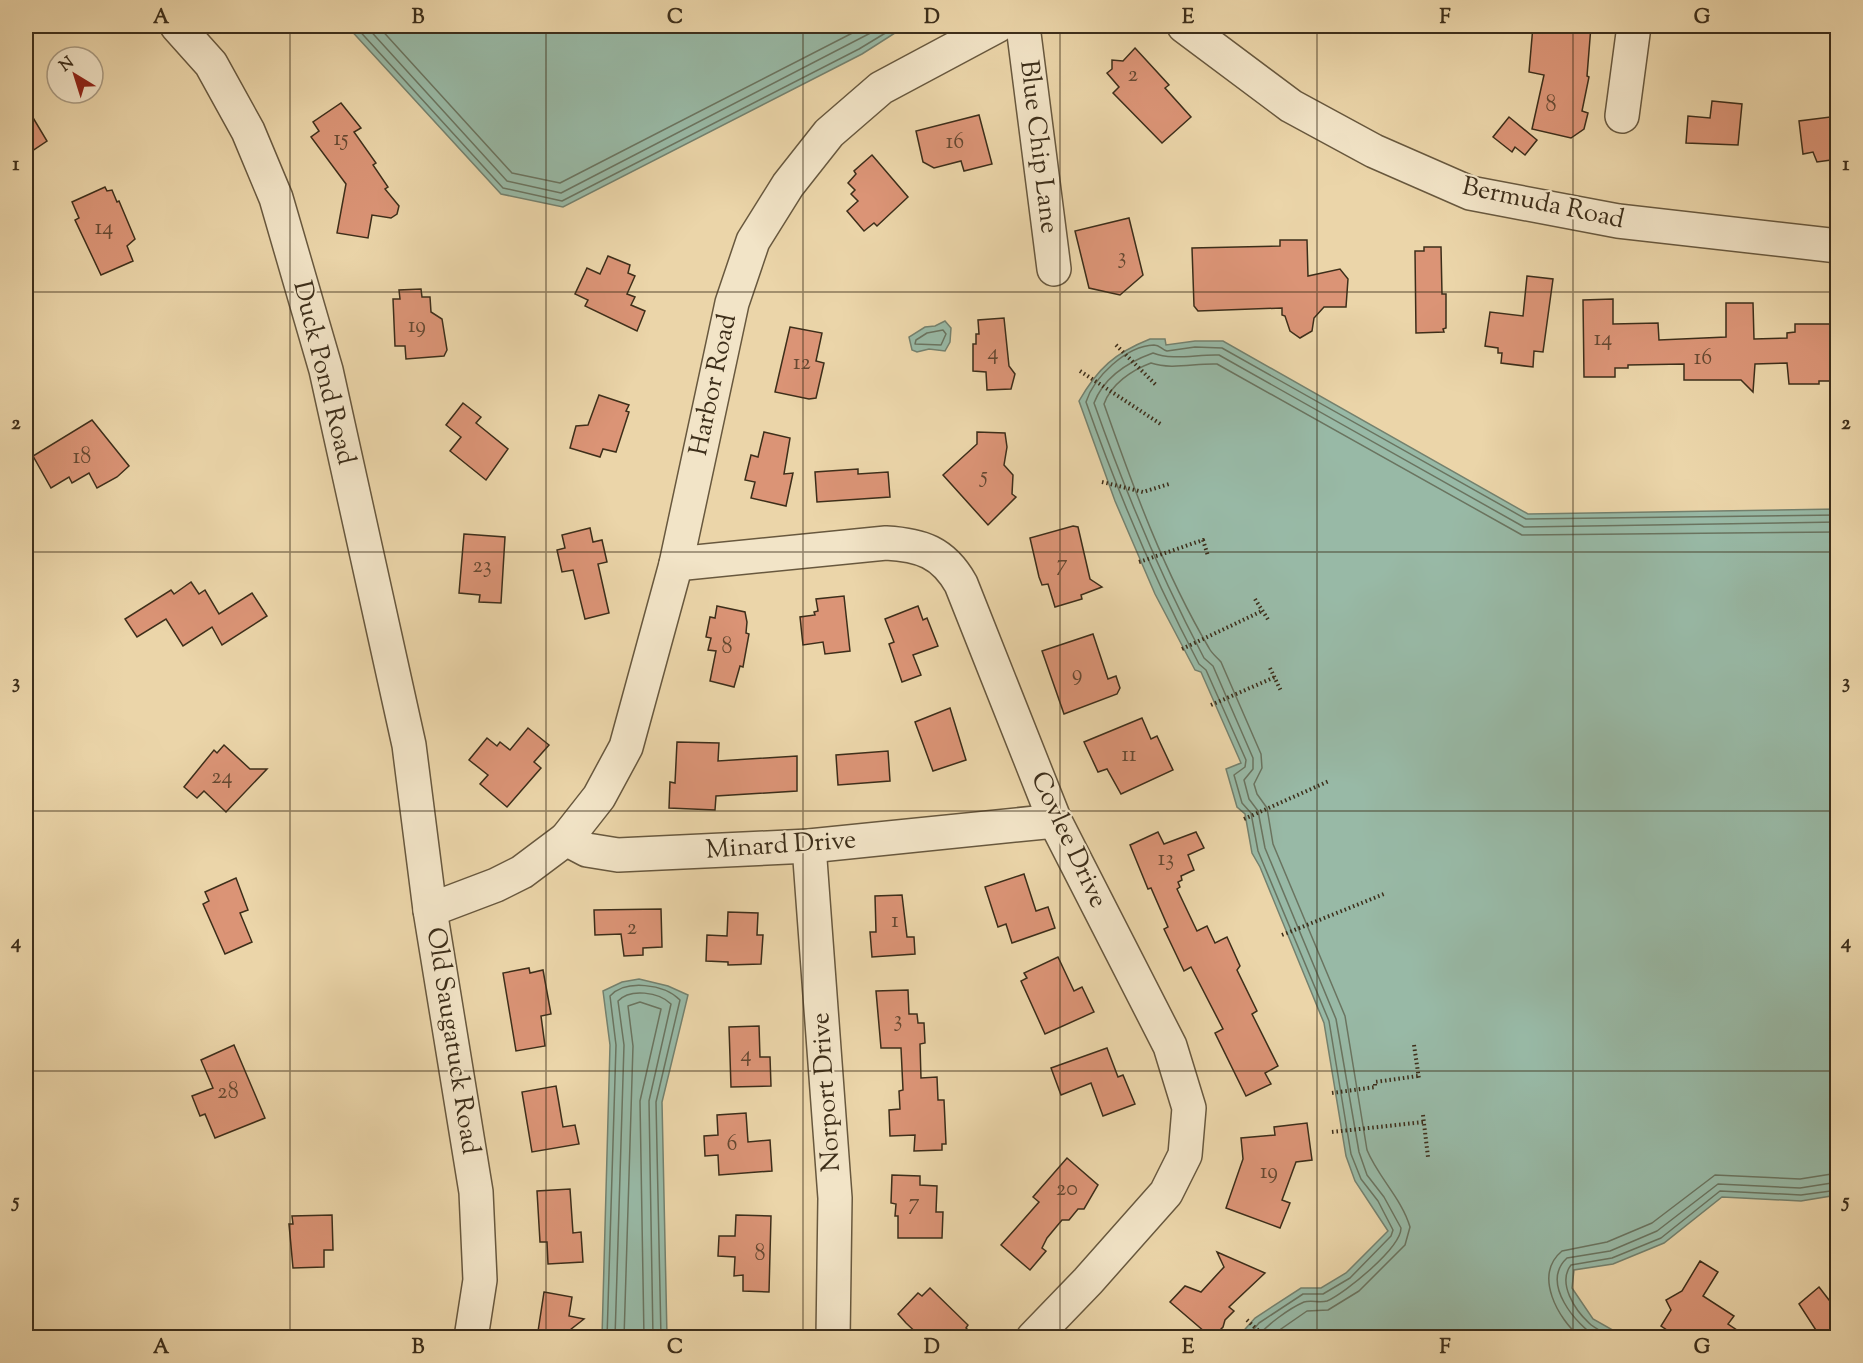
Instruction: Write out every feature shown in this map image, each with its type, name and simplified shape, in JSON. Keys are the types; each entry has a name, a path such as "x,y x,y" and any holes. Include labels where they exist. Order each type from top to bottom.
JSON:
{"street":[{"name":"Duck Pond Road","path":"177,26 211,64 248,130 276,198 326,370 409,745"},
{"name":"Harbor Road","path":"566,839 599,797 626,747 676,564 732,303 753,242 788,185 829,133 881,88 997,26"},
{"name":"Blue Chip Lane","path":"1023,26 1054,269"},
{"name":"Bermuda Road","path":"1184,26 1291,106 1374,151 1470,193 1618,221 1838,246"},
{"path":"1622,116 1635,26"},
{"name":"Covlee Drive","path":"676,564 886,543 919,546 942,558 952,569 960,584 1055,821 1170,1046 1189,1108 1185,1155 1166,1194 1033,1338"},
{"name":"Old Saugatuck Road","path":"409,745 430,910 476,1192 480,1280 471,1338"},
{"name":"Minard Drive","path":"566,839 587,850 618,855 809,846 1055,821"},
{"path":"430,910 496,885 522,872 566,839"},
{"name":"Norport Drive","path":"809,846 835,1198 833,1338"}],"path":[{"path":"1116,345 1156,385"},
{"path":"1080,371 1162,425"},
{"path":"1102,482 1143,492 1169,484"},
{"path":"1139,562 1203,540 1208,556"},
{"path":"1255,599 1269,621"},
{"path":"1182,649 1262,610"},
{"path":"1270,668 1281,691"},
{"path":"1211,705 1275,677"},
{"path":"1244,819 1329,781"},
{"path":"1282,935 1384,894"},
{"path":"1332,1093 1375,1086 1375,1082 1419,1077 1414,1045"},
{"path":"1423,1115 1428,1157"},
{"path":"1332,1132 1424,1122"},
{"path":"1247,1320 1266,1338"}],"water":[{"path":"347,26 906,26 862,54 563,207 501,194"},
{"path":"945,321 951,328 950,342 945,351 929,349 917,352 912,350 909,337 925,327 935,326"},
{"path":"1150,339 1165,339 1166,345 1195,341 1223,341 1528,514 1837,509 1837,1195 1801,1201 1722,1197 1664,1243 1613,1264 1574,1270 1572,1288 1593,1319 1625,1337 1238,1337 1255,1318 1301,1288 1321,1288 1346,1273 1388,1231 1355,1181 1346,1156 1324,1023 1260,867 1252,853 1245,814 1237,807 1226,769 1241,763 1201,672 1195,670 1155,594 1115,501 1079,401 1093,379 1117,356"},
{"path":"639,979 668,986 688,995 662,1102 667,1337 602,1337 610,1045 603,991 622,982"}],"building":[{"path":"1533,26 1591,26 1587,76 1589,77 1582,111 1588,113 1584,129 1571,138 1532,129 1544,75 1529,72"},
{"path":"1135,48 1169,85 1165,88 1191,117 1162,143 1113,93 1119,87 1107,73 1112,69 1112,60 1123,61"},
{"path":"1712,101 1742,104 1738,145 1686,143 1688,116 1710,118"},
{"path":"341,103 361,128 354,132 376,163 373,165 388,187 385,189 399,206 397,214 391,218 372,215 368,238 337,233 346,184 311,137 319,131 313,122"},
{"path":"26,106 47,141 26,155"},
{"path":"979,115 992,164 964,171 961,161 934,168 923,162 916,131"},
{"path":"1838,116 1838,159 1817,162 1813,152 1803,154 1799,121"},
{"path":"1509,117 1537,140 1525,155 1515,147 1512,152 1493,137"},
{"path":"872,155 908,197 877,226 874,223 864,231 847,211 858,201 851,194 855,190 848,183 856,174 854,171"},
{"path":"105,187 107,191 112,190 117,202 119,201 135,239 127,246 133,261 101,275 75,220 79,218 72,202"},
{"path":"1129,218 1143,275 1120,295 1089,288 1075,231"},
{"path":"1280,240 1307,240 1308,276 1340,269 1348,279 1346,307 1324,307 1314,318 1312,331 1300,338 1290,331 1285,316 1282,315 1282,308 1198,311 1194,306 1192,248 1280,246"},
{"path":"1424,247 1441,247 1442,294 1446,294 1444,332 1416,333 1415,251 1424,251"},
{"path":"608,256 630,265 628,273 635,276 627,294 635,297 631,305 645,311 637,331 585,306 588,300 575,294 587,268 600,274"},
{"path":"1527,276 1553,279 1543,352 1534,351 1533,367 1501,363 1502,353 1498,353 1498,348 1485,346 1490,312 1523,316"},
{"path":"421,289 422,297 430,297 431,312 442,319 447,350 444,356 406,359 405,346 395,346 393,299 400,299 399,290"},
{"path":"1613,299 1613,324 1658,323 1659,340 1726,337 1726,303 1753,303 1754,339 1787,338 1787,333 1795,332 1795,324 1834,324 1834,332 1838,335 1836,381 1819,381 1819,384 1789,384 1787,363 1755,364 1753,392 1741,380 1684,380 1684,364 1628,365 1628,368 1615,368 1615,377 1584,377 1583,300"},
{"path":"1004,318 1009,366 1015,374 1011,389 987,390 986,372 973,371 973,344 976,344 976,334 979,334 978,320"},
{"path":"790,327 822,333 816,361 824,363 816,398 809,399 775,392"},
{"path":"599,395 629,405 626,411 629,412 616,452 603,449 600,457 570,448 576,426 588,425"},
{"path":"463,403 481,417 476,423 508,449 486,480 450,451 461,437 446,425"},
{"path":"92,420 129,466 117,477 97,488 89,473 72,483 69,477 51,488 33,456"},
{"path":"764,432 790,438 784,474 793,473 786,506 751,498 755,482 745,480 751,455 758,457"},
{"path":"977,432 1005,433 1007,447 1004,465 1013,475 1012,494 1016,497 988,525 943,475 977,444"},
{"path":"858,469 858,474 888,472 890,497 817,502 815,472"},
{"path":"1073,526 1078,527 1090,579 1102,587 1081,595 1082,599 1055,607 1048,584 1042,585 1039,577 1030,538"},
{"path":"590,528 593,542 602,540 607,562 598,564 609,613 585,619 573,570 562,572 557,550 565,548 562,535"},
{"path":"464,534 505,537 501,603 479,602 480,595 459,593"},
{"path":"191,582 199,594 205,590 219,614 252,593 267,616 222,645 212,627 183,646 166,619 137,637 125,619 171,590 174,594"},
{"path":"844,596 850,651 825,654 823,642 803,645 800,617 815,615 814,612 818,611 816,599"},
{"path":"717,606 745,612 746,633 749,634 743,667 740,666 734,687 710,681 716,651 708,650 711,638 706,637 710,617 715,618"},
{"path":"918,606 923,620 927,618 938,646 913,655 921,675 902,682 889,644 894,642 885,619"},
{"path":"1093,634 1108,679 1116,676 1120,688 1117,694 1064,714 1042,651"},
{"path":"950,708 966,760 933,771 915,722"},
{"path":"1142,718 1151,739 1157,736 1173,770 1121,794 1107,769 1098,772 1084,742"},
{"path":"528,728 549,745 534,762 541,768 507,807 480,784 488,775 469,760 487,738 497,746 500,742 510,750"},
{"path":"677,742 719,743 718,761 797,756 797,791 716,796 715,810 669,808 670,782 675,783"},
{"path":"224,745 250,769 267,769 226,812 204,791 197,798 184,787 214,750 217,753"},
{"path":"888,751 890,781 838,785 836,755"},
{"path":"1158,832 1164,844 1196,832 1204,848 1188,855 1194,870 1181,876 1182,880 1178,882 1180,887 1177,889 1197,931 1207,926 1215,943 1227,937 1240,966 1237,970 1257,1011 1252,1014 1278,1066 1265,1073 1271,1084 1246,1096 1215,1033 1223,1029 1191,967 1184,971 1164,929 1168,927 1151,888 1148,889 1130,845"},
{"path":"1024,874 1036,911 1048,907 1055,928 1012,943 1006,924 998,927 985,887"},
{"path":"236,878 248,910 240,913 252,942 225,954 203,904 209,901 205,892"},
{"path":"902,895 907,937 914,937 915,954 872,957 870,932 876,932 875,896"},
{"path":"661,909 662,947 643,948 643,955 624,956 621,934 595,935 594,910"},
{"path":"728,912 758,913 757,935 763,935 761,964 728,965 728,962 706,961 707,935 727,936"},
{"path":"1058,957 1074,991 1082,987 1094,1012 1045,1034 1021,981 1027,978 1024,973"},
{"path":"529,968 530,973 543,970 551,1014 541,1016 545,1046 516,1051 503,973"},
{"path":"908,990 909,1014 917,1014 918,1023 924,1023 925,1043 920,1044 921,1078 937,1077 938,1100 944,1100 946,1144 942,1144 942,1150 914,1151 915,1135 890,1136 889,1110 900,1109 899,1091 903,1090 901,1048 881,1048 876,991"},
{"path":"759,1026 760,1057 770,1057 771,1086 731,1087 729,1027"},
{"path":"234,1045 265,1118 215,1138 205,1114 200,1116 192,1096 213,1088 201,1060"},
{"path":"1107,1048 1118,1077 1123,1075 1135,1104 1103,1116 1091,1083 1061,1095 1051,1068"},
{"path":"556,1086 563,1127 575,1125 579,1144 532,1152 522,1092"},
{"path":"746,1113 748,1142 770,1140 772,1171 719,1175 718,1155 705,1156 704,1136 718,1135 717,1115"},
{"path":"1307,1123 1312,1160 1296,1162 1282,1200 1290,1203 1280,1228 1226,1208 1243,1159 1241,1138 1275,1135 1274,1127"},
{"path":"1067,1158 1098,1185 1084,1209 1078,1209 1069,1220 1062,1220 1047,1238 1042,1248 1046,1251 1030,1270 1001,1245 1039,1202 1033,1197"},
{"path":"892,1175 920,1176 920,1185 937,1186 936,1212 943,1212 942,1238 898,1238 896,1204 891,1203"},
{"path":"570,1189 573,1233 581,1232 583,1262 548,1264 547,1242 540,1242 537,1191"},
{"path":"332,1215 333,1250 324,1250 324,1267 293,1268 289,1224 293,1224 292,1216"},
{"path":"736,1215 771,1216 769,1292 743,1291 743,1275 734,1276 735,1257 718,1256 719,1236 735,1236"},
{"path":"1217,1252 1265,1273 1229,1307 1234,1311 1212,1338 1170,1302 1185,1286 1201,1292 1224,1267"},
{"path":"1700,1261 1718,1272 1703,1296 1734,1316 1728,1324 1749,1338 1717,1338 1707,1331 1702,1338 1679,1338 1661,1326 1671,1310 1666,1300 1682,1291"},
{"path":"1819,1287 1829,1300 1838,1294 1838,1338 1821,1338 1799,1304"},
{"path":"930,1288 968,1325 966,1328 976,1338 922,1338 906,1323 898,1314 918,1293 922,1296"},
{"path":"544,1292 572,1297 569,1316 584,1319 570,1330 566,1338 537,1338"}]}
